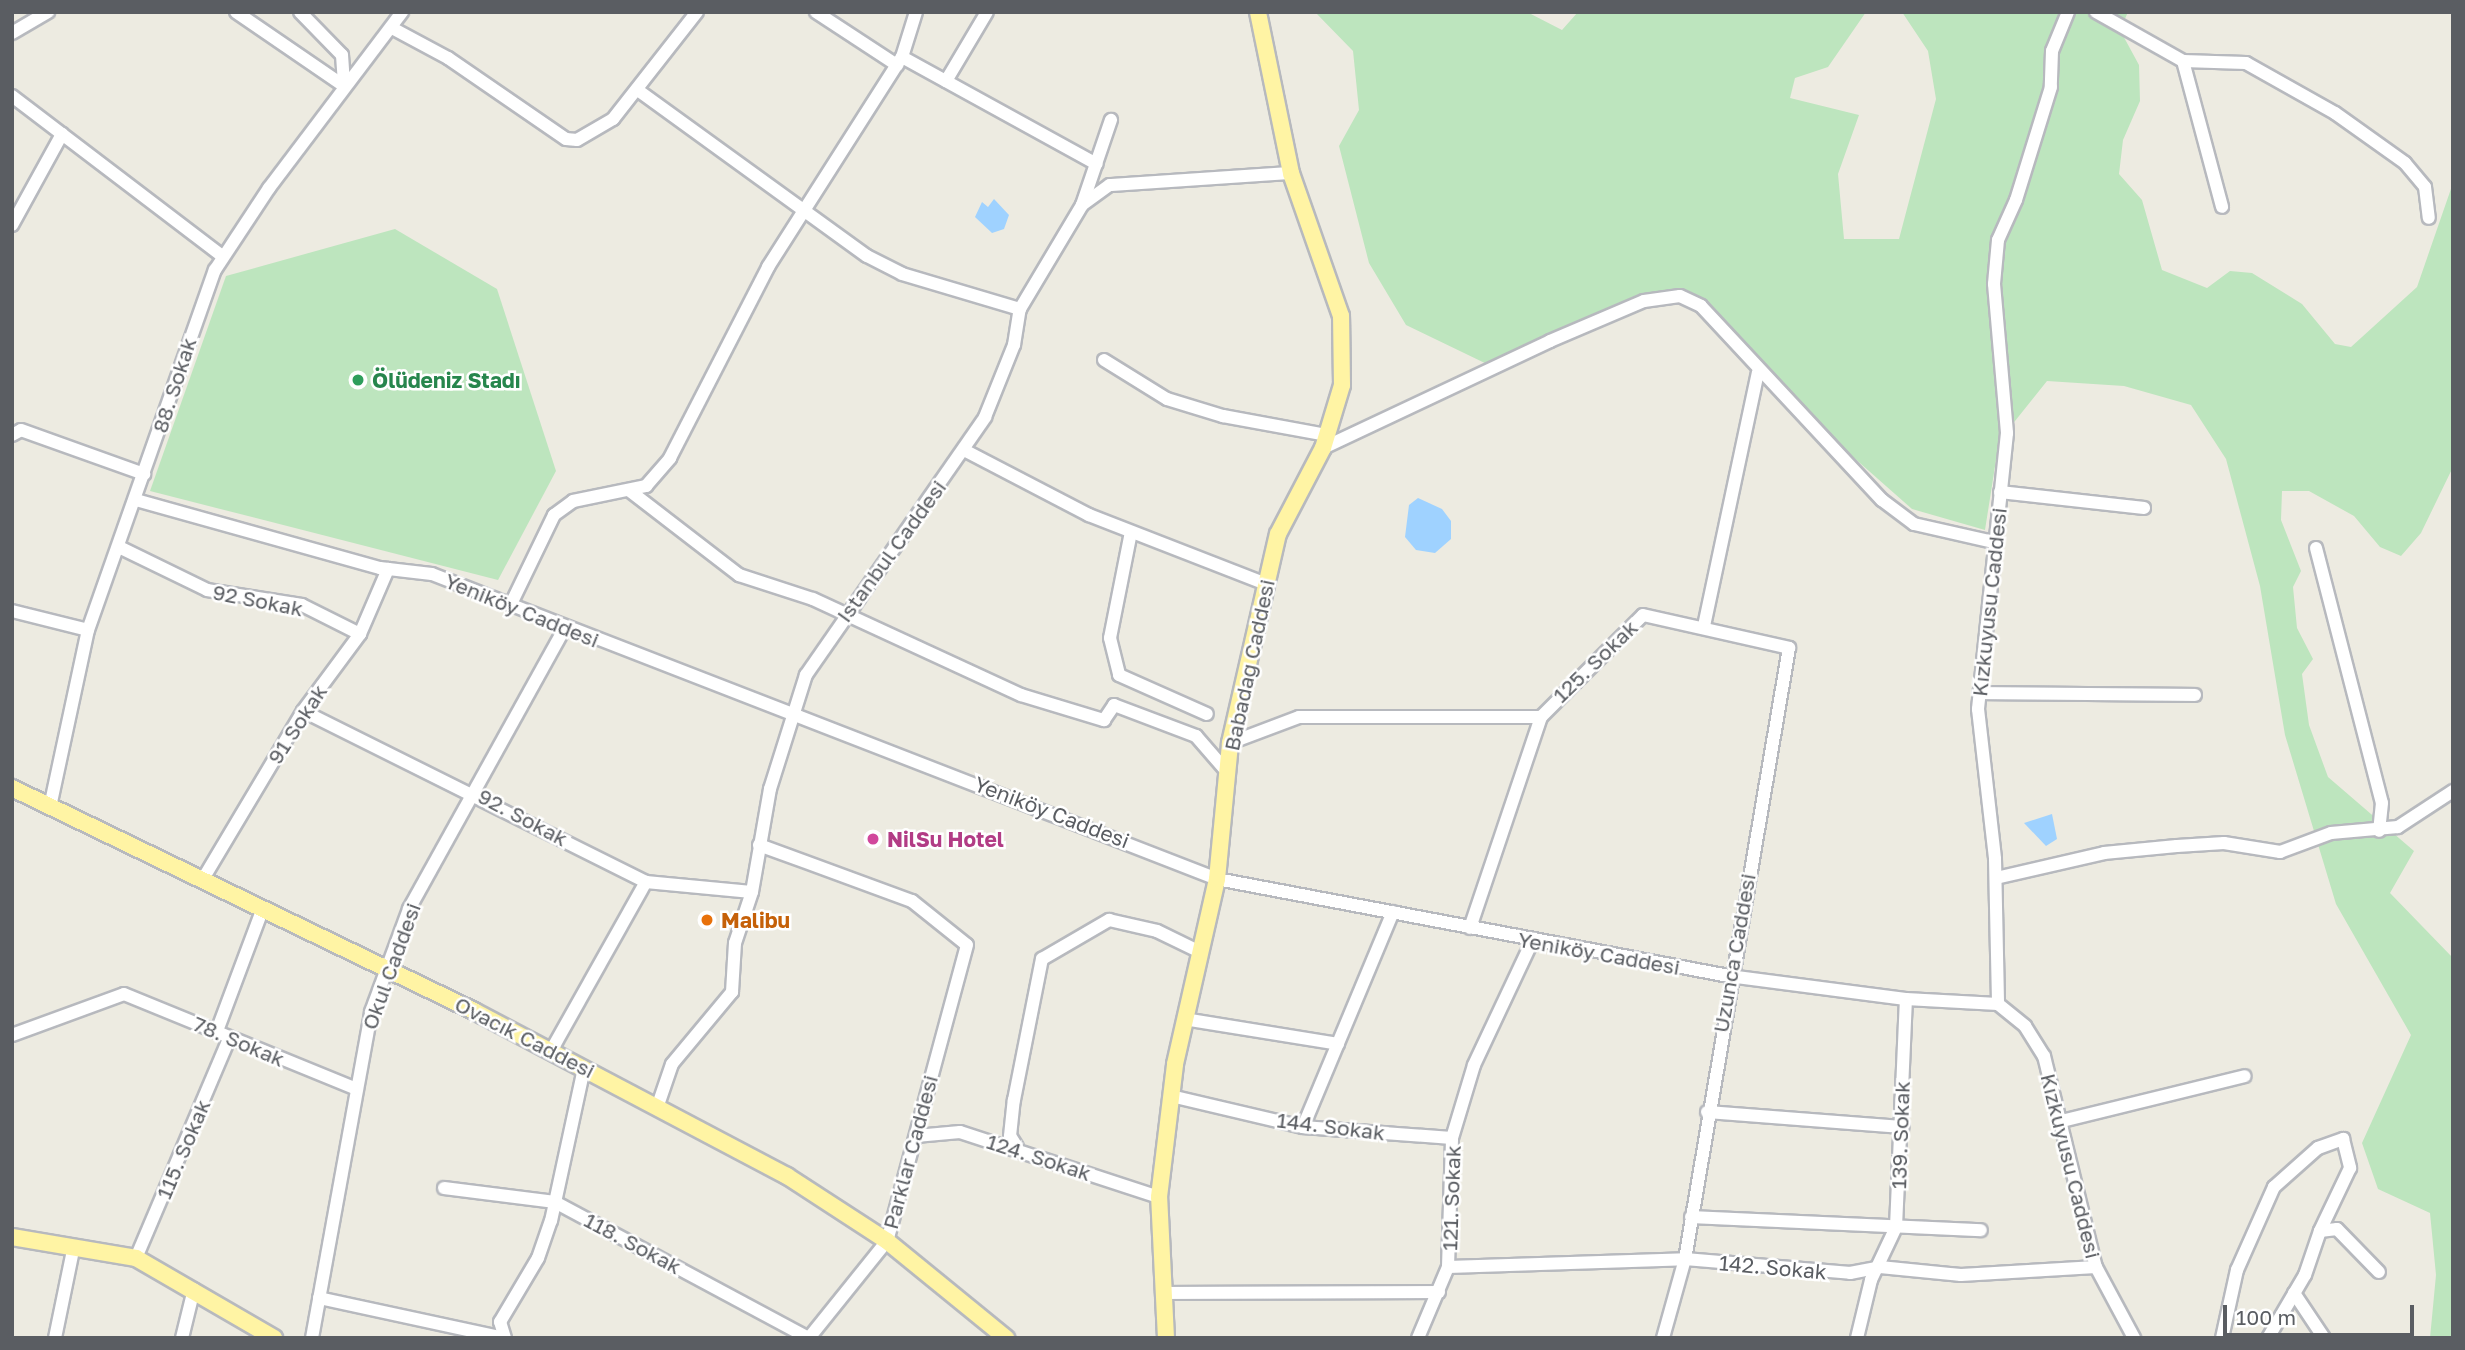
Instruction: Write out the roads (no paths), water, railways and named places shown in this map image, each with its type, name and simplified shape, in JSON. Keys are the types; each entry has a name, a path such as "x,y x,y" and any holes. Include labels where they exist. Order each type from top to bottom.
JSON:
{"main road":[{"name":"Babadağ Caddesi","path":"1166,1338 1159,1196 1171,1096 1184,1019 1217,879 1230,743 1278,534 1325,441 1342,385 1341,316 1290,173 1258,12"},
{"name":"Ovacık Caddesi","path":"12,788 263,908 551,1051 658,1105 787,1176 887,1241 1006,1338"},
{"path":"12,1237 73,1250 136,1258 194,1289 274,1338"}],"street":[{"path":"12,33 48,12"},
{"path":"236,12 344,86"},
{"path":"300,12 342,55 344,86"},
{"name":"88. Sokak","path":"50,807 89,630 136,500 198,311 223,257 344,86 402,12"},
{"path":"392,28 448,58 566,139 613,119 639,90 697,12"},
{"path":"816,12 899,61 946,81 1097,163"},
{"path":"511,604 554,515 573,501 646,486 670,458 804,208 899,61 916,12"},
{"path":"946,81 987,12"},
{"name":"Kızkuyusu Caddesi","path":"2068,12 2052,51 2051,88 2020,188 1998,240 1995,296 2007,433 1979,693 1996,878 1998,1004 2025,1026 2044,1056 2096,1267 2134,1338"},
{"path":"2096,12 2183,61 2246,63 2335,113 2405,163 2424,187 2429,218"},
{"path":"2183,61 2222,207"},
{"path":"639,90 902,274 1020,309"},
{"path":"12,96 223,257"},
{"path":"1082,205 1111,120"},
{"path":"12,225 62,134"},
{"name":"Istanbul Caddesi","path":"658,1105 672,1064 732,992 735,943 752,892 759,845 807,675 846,613 964,450 996,390 1020,309 1082,205 1110,185 1290,173"},
{"path":"1104,360 1167,399 1325,441 1491,366 1661,298 1680,296 1701,306 1758,373 1882,500 1914,524 1994,542"},
{"path":"1704,626 1758,373"},
{"path":"12,435 20,430 144,474"},
{"path":"964,450 1131,531 1266,584"},
{"path":"630,491 739,575 846,613 1021,695 1104,720 1114,705 1196,736 1228,773"},
{"path":"2000,492 2144,508"},
{"name":"Yeniköy Caddesi","path":"136,500 196,522 388,569 432,574 1217,879 1393,912 1532,942 1729,976 1906,999 1998,1004"},
{"path":"1131,531 1110,638 1119,675 1207,715"},
{"name":"92 Sokak","path":"119,547 207,590 302,605 360,634"},
{"path":"2316,548 2382,803 2379,831"},
{"name":"91 Sokak","path":"203,879 303,711 360,634 388,569"},
{"path":"12,611 89,630"},
{"name":"125. Sokak","path":"1469,929 1541,717 1643,615 1704,626 1789,648"},
{"name":"Okul Caddesi","path":"312,1338 354,1088 387,969 409,909 565,627"},
{"name":"Uzunca Caddesi","path":"1663,1338 1685,1259 1729,976 1789,648"},
{"path":"1979,693 2195,695"},
{"name":"92. Sokak","path":"303,711 433,779 473,791 646,882 752,892"},
{"path":"1230,743 1299,717 1541,717"},
{"path":"1996,878 2104,853 2224,843 2263,854 2331,833 2379,831 2398,827 2453,791"},
{"name":"Parklar Caddesi","path":"759,845 912,901 967,945 887,1241 809,1338"},
{"path":"551,1051 646,882"},
{"path":"217,1031 263,908"},
{"path":"1303,1127 1393,912"},
{"path":"1017,1147 1010,1136 1014,1100 1042,959 1109,920 1157,931 1198,951"},
{"name":"121. Sokak","path":"1418,1338 1448,1267 1452,1138 1474,1065 1532,942"},
{"name":"78. Sokak","path":"12,1035 124,994 354,1088"},
{"name":"139. Sokak","path":"1857,1338 1896,1227 1906,999"},
{"path":"1184,1019 1338,1044"},
{"name":"115. Sokak","path":"136,1258 229,1039"},
{"path":"319,1298 504,1338 500,1322 538,1258 555,1202 584,1068"},
{"path":"2062,1121 2245,1076"},
{"name":"144. Sokak","path":"1171,1096 1303,1127 1452,1138"},
{"path":"1707,1112 1902,1127"},
{"name":"124. Sokak","path":"916,1136 960,1132 1017,1147 1159,1196"},
{"path":"2222,1338 2241,1258 2274,1187 2318,1147 2343,1139 2350,1168 2294,1293 2269,1338"},
{"name":"118. Sokak","path":"444,1188 555,1202 809,1338"},
{"path":"1691,1217 1981,1230"},
{"path":"2320,1231 2337,1229 2379,1272"},
{"path":"55,1338 73,1250"},
{"name":"142. Sokak","path":"1448,1267 1685,1259 1778,1271 1880,1268 1961,1275 2096,1267"},
{"path":"182,1338 194,1289"},
{"path":"1163,1293 1439,1292"},
{"path":"2294,1293 2324,1338"}],"water":[{"path":"994,199 1009,215 1004,229 992,233 975,217 982,202 988,207"},
{"path":"1418,498 1442,509 1451,521 1451,539 1435,553 1416,550 1405,537 1409,505"},
{"path":"2052,814 2057,839 2046,846 2024,823"}],"place":[{"name":"Ölüdeniz Stadı","path":"358,380"},
{"name":"NilSu Hotel","path":"873,839"},
{"name":"Malibu","path":"707,920"}]}
